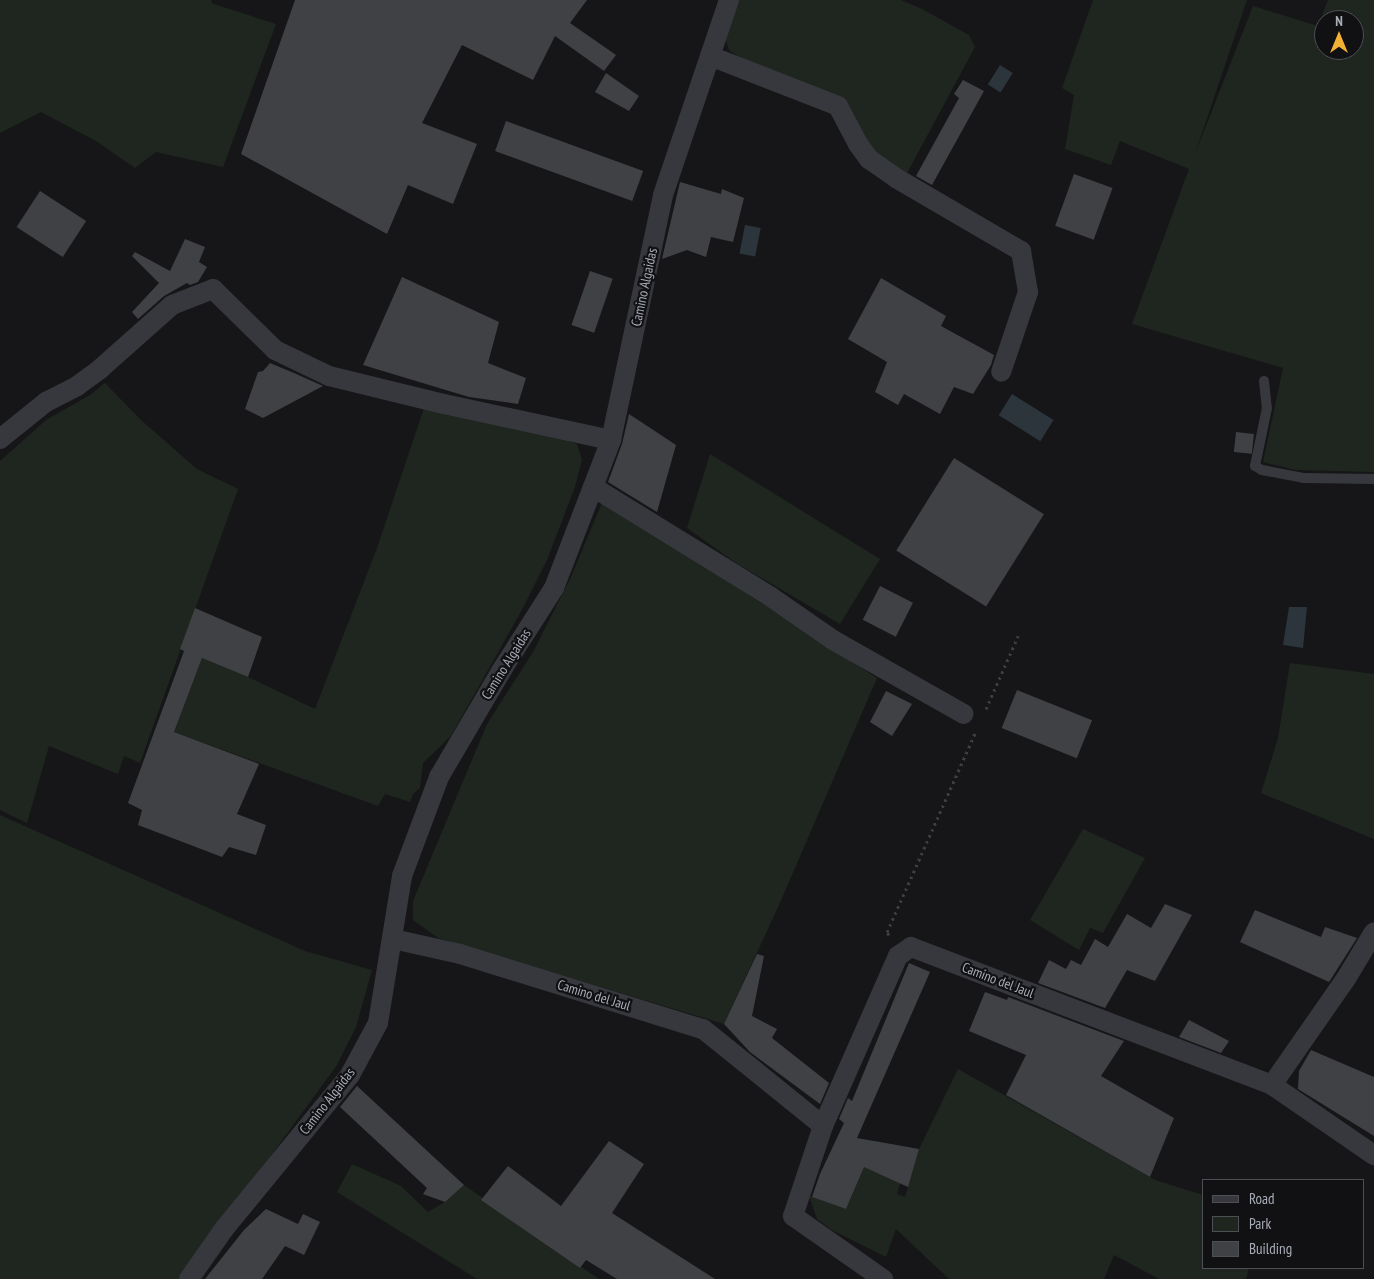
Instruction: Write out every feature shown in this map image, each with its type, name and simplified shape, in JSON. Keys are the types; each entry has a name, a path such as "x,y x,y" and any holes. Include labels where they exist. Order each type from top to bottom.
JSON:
{"street":[{"name":"Camino Algaidas","path":"189,1279 224,1229 350,1075 378,1023 402,876 439,777 503,668 554,588 611,440 663,196 729,0"},
{"path":"710,56 838,106 858,144 869,159 896,178 1021,251 1028,292 1001,372"},
{"path":"0,439 46,402 77,386 100,369 172,305 214,289 275,350 329,376 444,404 611,440"},
{"path":"593,487 771,597 833,640 975,719"},
{"path":"1272,1084 1347,977 1374,932"},
{"name":"Camino del Jaul","path":"393,939 460,954 703,1029 823,1126"},
{"name":"Camino del Jaul","path":"898,956 911,947 1272,1084 1374,1155"},
{"path":"883,1279 793,1216 823,1126 898,956"}],"lane":[{"path":"1264,380 1267,408 1255,466 1262,470 1304,478 1374,479"}],"path":[{"path":"898,956 887,932 975,719 1018,636"}],"green space":[{"path":"0,0 212,0 211,3 276,24 223,167 156,152 135,168 96,141 41,112 0,133"},
{"path":"739,0 901,0 922,9 969,35 975,47 906,175 875,154 867,144 854,115 843,101 747,63 729,50 724,34"},
{"path":"1093,0 1247,0 1195,154 1253,6 1314,25 1314,60 1364,60 1364,10 1324,10 1328,0 1374,0 1374,472 1295,470 1263,462 1283,368 1132,324 1189,169 1120,141 1111,165 1065,149 1074,95 1062,88"},
{"path":"105,383 141,420 197,469 238,489 140,763 124,756 118,774 49,746 27,823 0,810 0,461 46,420 90,395"},
{"path":"424,408 558,437 577,444 582,459 575,487 547,560 524,606 451,736 423,763 420,788 413,794 410,802 385,794 378,806 174,732 202,658 248,677 315,709 377,548"},
{"path":"710,454 880,559 840,624 736,563 687,528"},
{"path":"603,500 877,678 779,905 724,1024 438,938 413,920 413,901 487,724 533,652 571,577"},
{"path":"1290,663 1374,674 1374,839 1261,793 1278,738"},
{"path":"0,815 305,951 372,970 356,1027 337,1065 181,1279 0,1279"},
{"path":"1083,829 1145,858 1103,933 1090,928 1079,950 1030,920"},
{"path":"958,1069 1155,1180 1202,1195 1202,1269 1249,1269 1246,1279 1159,1279 1114,1255 1104,1279 949,1279 896,1229 886,1257 832,1230 817,1219 809,1196 846,1209 875,1141 900,1146 900,1183 897,1194 905,1197 919,1149"},
{"path":"352,1164 401,1186 428,1212 445,1202 464,1185 599,1279 477,1279 337,1192"}],"shaded area":[{"path":"1000,65 1013,73 1001,92 988,85"},
{"path":"745,225 761,228 755,257 739,253"},
{"path":"1012,394 1054,420 1040,441 999,415"},
{"path":"1289,607 1307,607 1303,648 1283,645"}],"building":[{"path":"295,0 587,0 570,23 616,55 604,71 555,36 533,80 462,45 422,123 477,144 453,204 408,185 387,234 241,154"},
{"path":"606,73 639,96 629,111 595,92"},
{"path":"963,80 984,91 932,185 916,176 959,98 954,94"},
{"path":"506,121 643,171 632,201 495,151"},
{"path":"1074,174 1113,188 1094,240 1055,226"},
{"path":"680,182 721,194 722,189 744,198 733,242 711,237 706,257 687,250 662,259"},
{"path":"40,191 86,221 63,257 17,227"},
{"path":"185,239 205,247 199,262 207,267 198,282 190,285 187,283 164,296 138,319 132,312 159,283 132,256 135,252 170,271"},
{"path":"590,271 613,279 594,333 571,325"},
{"path":"402,277 499,322 488,363 526,378 518,404 469,397 363,365"},
{"path":"881,278 946,316 941,326 994,355 991,365 973,394 954,387 940,414 904,394 898,405 875,392 887,362 848,339"},
{"path":"270,363 323,386 263,418 245,409 258,372 263,371"},
{"path":"629,414 676,445 657,512 608,482 622,444"},
{"path":"1236,432 1254,434 1252,454 1234,452"},
{"path":"954,458 1044,514 986,607 896,550"},
{"path":"880,586 913,603 896,637 863,620"},
{"path":"195,608 262,637 248,677 202,658 174,732 259,764 237,814 266,825 256,855 229,847 222,857 138,825 142,810 128,803 184,651 180,649"},
{"path":"1017,690 1092,720 1077,758 1002,728"},
{"path":"886,691 912,704 892,736 870,722"},
{"path":"1165,904 1192,915 1155,981 1127,970 1105,1008 1038,983 1049,960 1066,969 1071,960 1081,965 1095,939 1108,947 1127,914 1151,928"},
{"path":"1255,910 1321,937 1325,927 1357,938 1329,982 1240,942"},
{"path":"757,954 764,956 752,1016 777,1029 772,1038 829,1083 820,1104 750,1052 724,1024"},
{"path":"909,963 930,972 857,1138 919,1149 908,1187 864,1167 846,1209 812,1197 820,1174 844,1123 839,1119 848,1098 852,1101"},
{"path":"985,992 1007,1000 1008,997 1124,1041 1101,1076 1174,1118 1150,1177 1006,1095 1026,1055 969,1031"},
{"path":"1189,1020 1229,1041 1221,1053 1179,1037"},
{"path":"1311,1050 1374,1077 1374,1136 1298,1089 1299,1071"},
{"path":"357,1086 464,1185 445,1202 423,1194 427,1188 340,1107"},
{"path":"609,1141 644,1164 612,1213 715,1279 617,1279 586,1260 580,1268 481,1200 508,1166 561,1206"},
{"path":"266,1209 298,1224 303,1214 320,1222 304,1255 285,1246 262,1279 205,1279 244,1230"}]}
